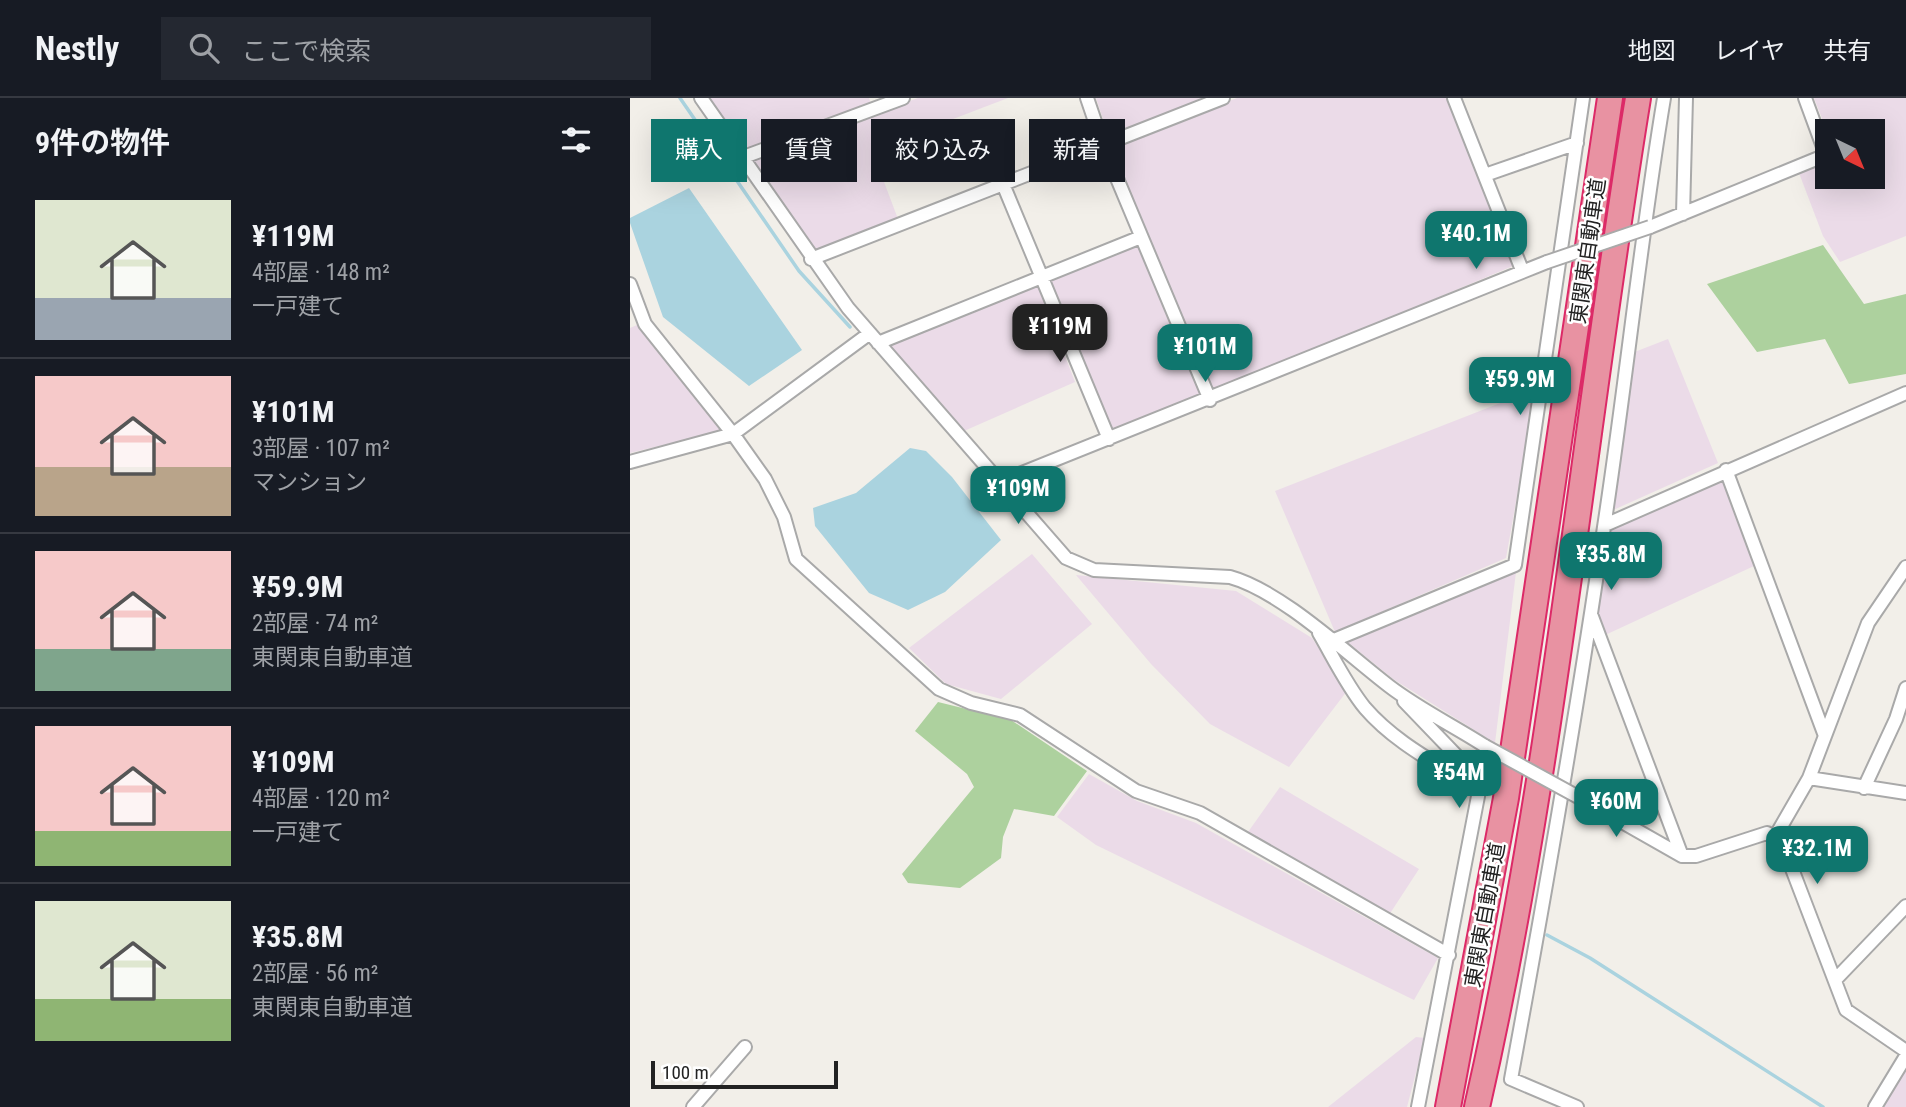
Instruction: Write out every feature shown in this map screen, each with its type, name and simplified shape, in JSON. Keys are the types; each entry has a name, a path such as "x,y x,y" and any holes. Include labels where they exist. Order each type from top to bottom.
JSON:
{"highway":[{"name":"東関東自動車道","path":"1448,1107 1468,1014 1506,798 1611,98"},
{"name":"東関東自動車道","path":"1477,1107 1496,1024 1535,804 1638,98"}],"street":[{"path":"701,98 715,119"},
{"path":"747,156 903,98"},
{"path":"1087,98 1094,119"},
{"path":"1125,136 1223,98"},
{"path":"1454,98 1522,270"},
{"path":"1334,640 1515,565 1584,98"},
{"path":"1577,1107 1511,1079 1558,823 1605,525 1644,217 1664,98"},
{"path":"1683,214 1685,98"},
{"path":"1002,481 1210,400 1522,270 1650,227 1826,155 1805,98"},
{"path":"1485,175 1577,143"},
{"path":"747,167 811,259 874,338 1002,481 1066,558 1094,570 1230,577 1251,583 1334,640 1391,687 1477,777 1479,791 1418,1107"},
{"path":"811,259 1029,174"},
{"path":"1118,182 1210,400"},
{"path":"1003,184 1109,439"},
{"path":"630,462 733,434 874,338 1042,277 1141,237"},
{"path":"630,284 645,324 733,434 765,479 783,517 796,559 801,566 939,689 971,703 1020,715 1136,791 1200,813 1449,955"},
{"path":"1605,525 1906,393"},
{"path":"1726,470 1825,736"},
{"path":"1775,837 1809,778 1868,623 1906,567"},
{"path":"1591,614 1682,856"},
{"path":"1317,630 1363,706 1386,728 1443,771 1479,791"},
{"path":"1391,687 1485,746 1682,856 1696,856 1767,833 1781,840 1846,1010 1906,1053 1875,1107"},
{"path":"1864,788 1896,719 1906,688"},
{"path":"1809,778 1906,793"},
{"path":"1835,980 1906,906"},
{"path":"693,1107 745,1047"}],"shaded area":[{"path":"709,98 869,98 871,104 831,119 761,119 761,145 747,150 747,119 723,119"},
{"path":"918,98 1008,98 953,119 871,119 871,182 884,182 898,219 815,250 766,182 857,182 857,120"},
{"path":"1096,98 1207,98 1125,131 1125,119 1103,119"},
{"path":"1237,98 1447,98 1513,266 1213,392 1125,180 1125,141"},
{"path":"1814,98 1906,98 1906,236 1840,262 1823,236 1799,173 1815,165 1815,189 1885,189 1885,119 1822,119"},
{"path":"761,155 761,176 749,159"},
{"path":"1138,244 1200,394 1111,429 1049,281"},
{"path":"1038,285 1075,382 964,431 888,343"},
{"path":"637,325 721,431 630,453 630,328"},
{"path":"1668,339 1718,463 1611,511 1632,353"},
{"path":"1536,389 1506,558 1335,632 1275,491"},
{"path":"1721,478 1754,566 1603,636 1595,613 1610,526"},
{"path":"1032,554 1092,624 1001,699 946,684 909,648"},
{"path":"1516,572 1495,743 1393,679 1345,640"},
{"path":"1076,575 1236,591 1312,638 1347,691 1289,767 1210,724 1151,664"},
{"path":"1089,774 1137,801 1196,823 1438,958 1414,1000 1096,845 1057,817"},
{"path":"1280,787 1419,869 1389,915 1248,832"},
{"path":"1416,1037 1425,1038 1407,1107 1328,1107"},
{"path":"1906,1067 1906,1107 1881,1107"}],"green space":[{"path":"1823,245 1864,304 1906,294 1906,374 1849,384 1825,339 1757,352 1707,284"},
{"path":"938,702 1011,720 1087,771 1054,816 1014,809 1003,837 1001,858 960,888 908,883 902,874 974,787 967,774 915,731"}],"water":[{"path":"689,188 802,350 749,386 663,317 630,223 630,218"},
{"path":"910,448 926,451 952,477 1001,540 945,592 908,610 869,593 815,526 813,508 856,493"}],"waterway":[{"path":"680,98 799,271 850,327"},
{"path":"1547,935 1590,958 1823,1107"}]}
